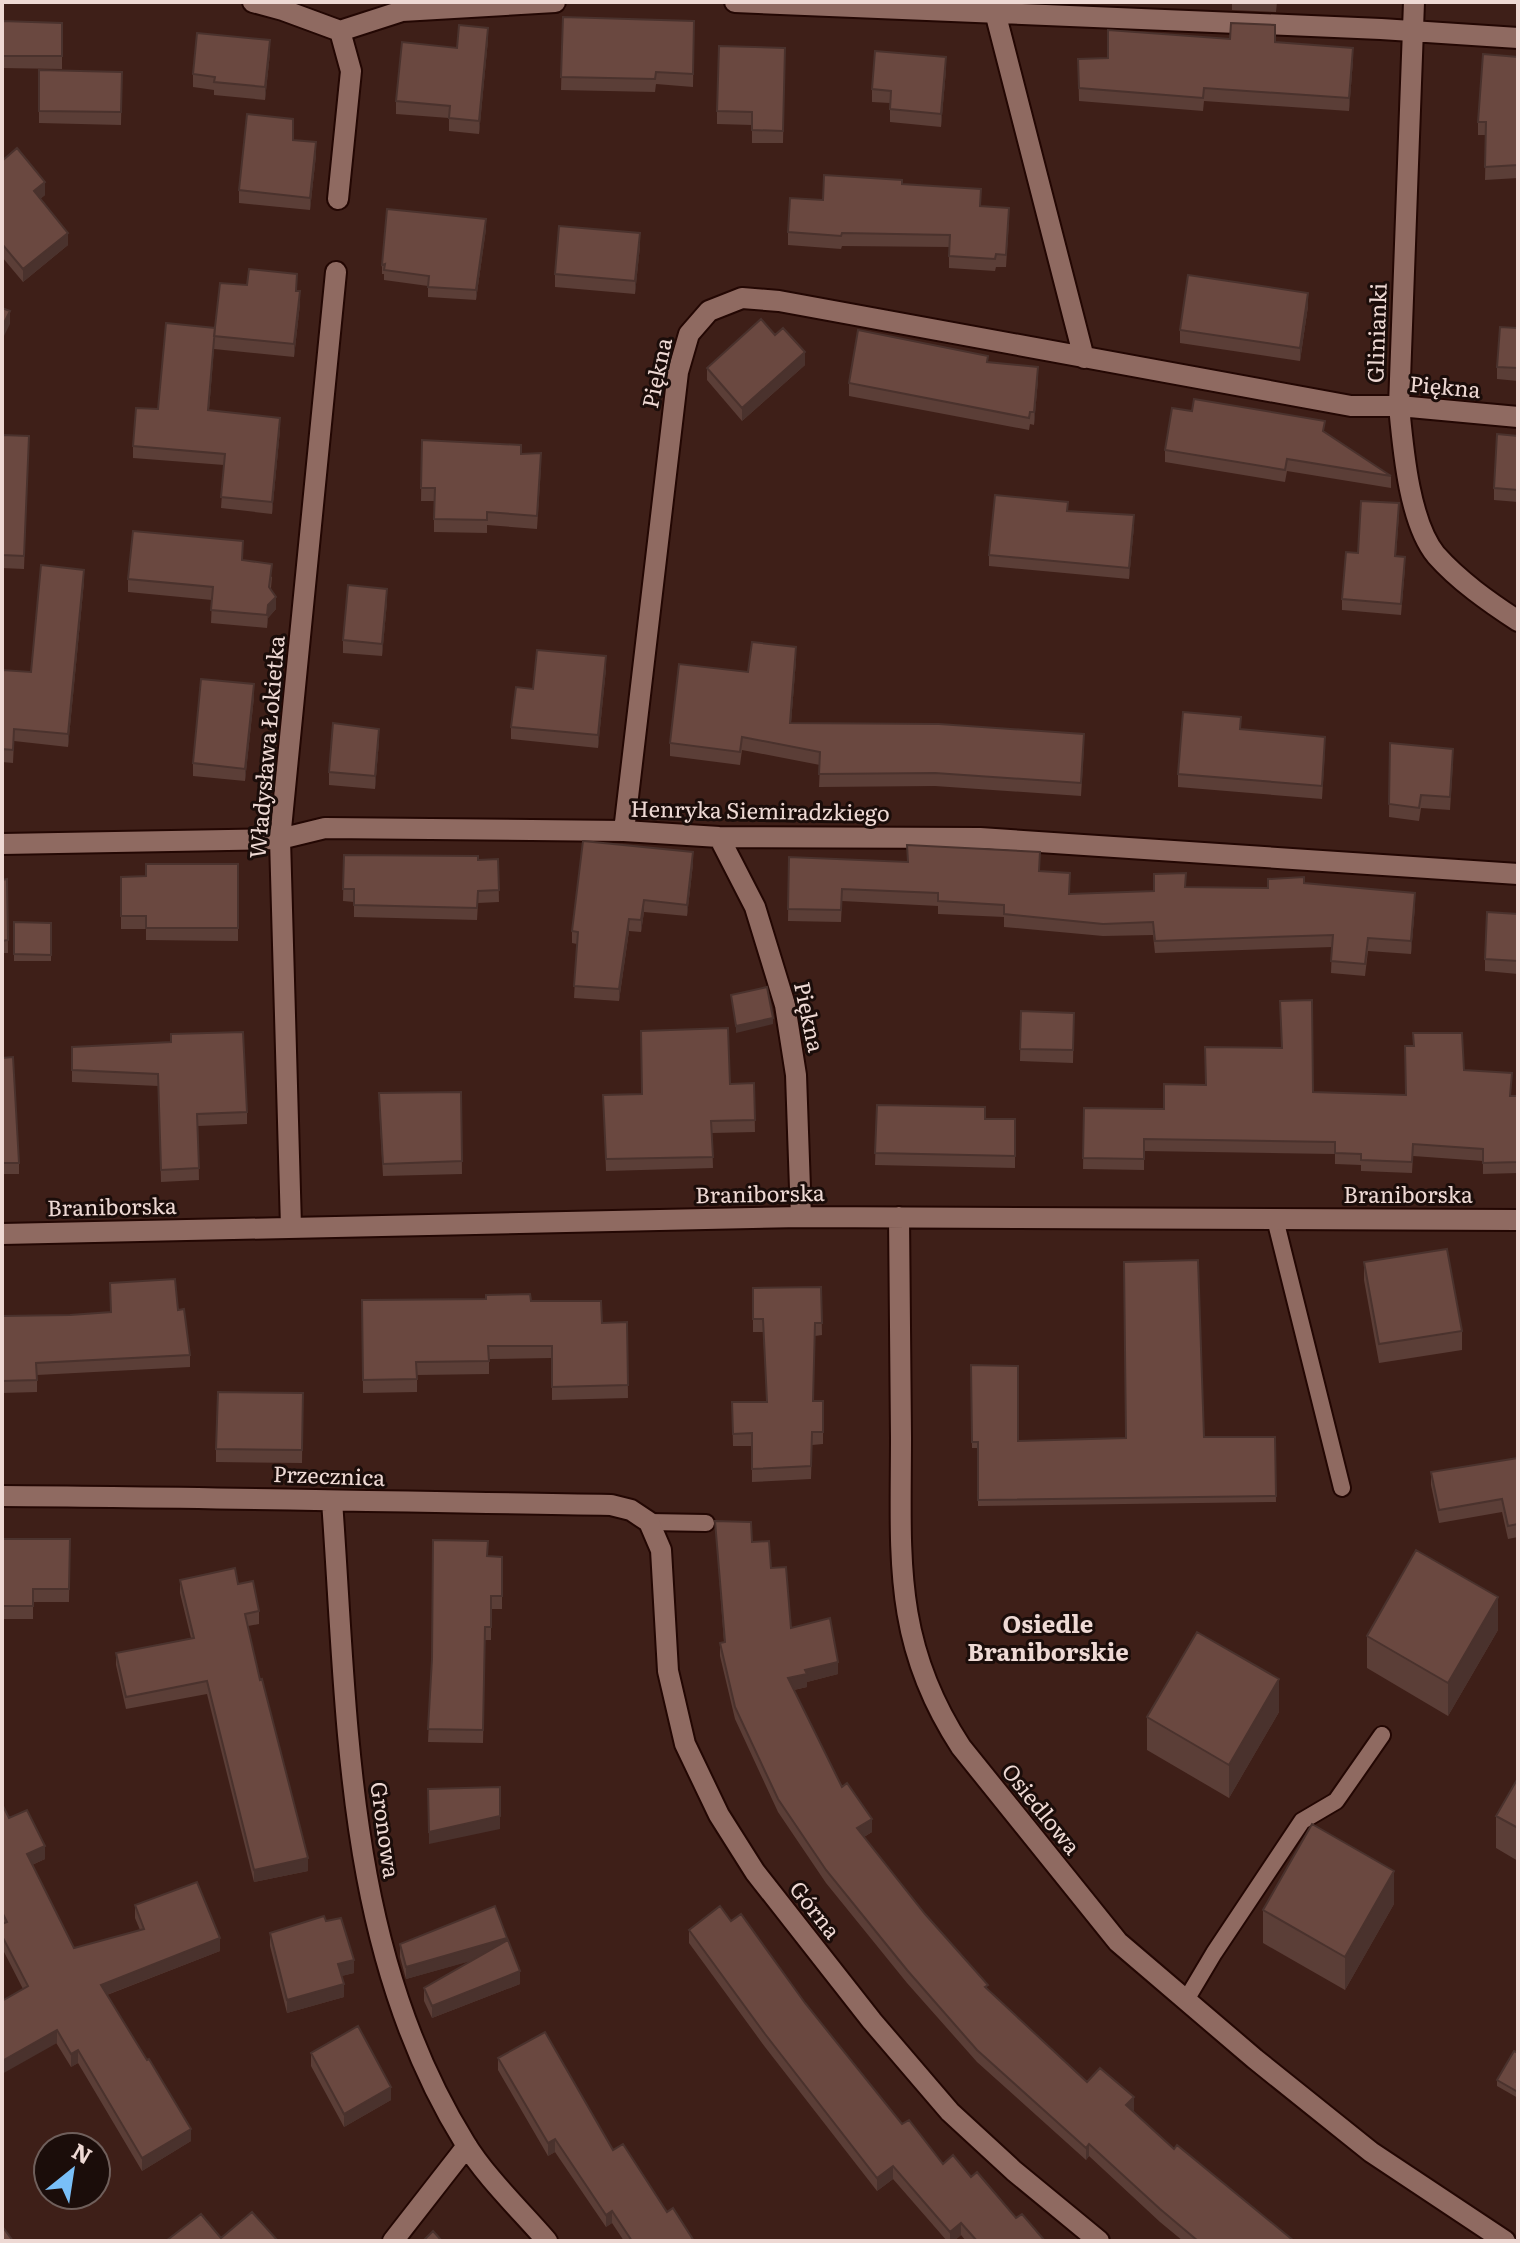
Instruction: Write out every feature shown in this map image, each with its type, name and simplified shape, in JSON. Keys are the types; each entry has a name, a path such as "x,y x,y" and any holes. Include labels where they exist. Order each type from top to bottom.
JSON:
{"street":[{"path":"253,2 340,31 402,11 555,2"},
{"path":"735,2 1518,38"},
{"name":"Glinianki","path":"1414,2 1399,406 1404,463 1419,523 1435,554 1482,597 1518,621"},
{"path":"995,12 1084,358"},
{"path":"338,199 351,71 340,31"},
{"name":"Władysława Łokietka","path":"291,1227 280,839 336,272"},
{"name":"Piękna","path":"624,831 678,372 689,334 709,311 742,298 779,301 1351,406 1399,406 1518,417"},
{"name":"Henryka Siemiradzkiego","path":"2,844 280,839 325,828 624,831 719,837 980,838 1518,874"},
{"name":"Piękna","path":"719,837 755,907 785,1005 796,1075 801,1217"},
{"name":"Braniborska","path":"2,1234 801,1217 1518,1220"},
{"name":"Osiedlowa","path":"899,1217 904,1604 923,1676 939,1714 961,1747 1118,1942 1255,2059 1371,2152 1505,2241"},
{"name":"Przecznica","path":"2,1496 250,1497 611,1505 631,1510 649,1522"},
{"name":"Gronowa","path":"332,1501 358,1831 375,1925 397,2001 426,2074 467,2146 547,2241"},
{"name":"Górna","path":"649,1522 661,1550 668,1671 685,1744 719,1815 747,1861 872,2021 950,2112 1014,2171 1099,2241"},
{"path":"393,2241 467,2146"}],"lane":[{"path":"1275,1219 1342,1488"},
{"path":"649,1522 706,1523"},
{"path":"1186,2000 1302,1821 1336,1801 1382,1735"}],"building":[{"path":"563,17 694,21 693,74 656,72 655,79 561,77"},
{"path":"2,21 62,23 62,56 2,56"},
{"path":"1231,23 1275,25 1275,42 1353,48 1349,98 1204,88 1203,98 1079,88 1078,59 1108,58 1108,30 1230,39"},
{"path":"459,25 488,28 479,121 449,118 450,106 396,101 402,42 457,48"},
{"path":"197,33 270,40 265,87 214,82 215,77 193,74"},
{"path":"719,46 785,48 783,131 752,130 752,112 717,111"},
{"path":"875,51 946,57 941,114 890,109 891,91 872,89"},
{"path":"1483,54 1518,57 1518,165 1485,167 1486,122 1478,122"},
{"path":"39,70 122,72 121,112 39,111"},
{"path":"247,114 293,119 293,140 316,142 310,198 239,190"},
{"path":"17,148 45,182 34,191 68,233 23,269 2,244 2,161"},
{"path":"824,175 981,189 980,206 1009,208 1006,255 996,254 995,259 949,256 950,235 842,233 841,236 788,232 790,198 823,200"},
{"path":"387,209 486,219 476,290 428,287 429,276 384,270"},
{"path":"559,226 640,233 635,281 555,274"},
{"path":"249,269 297,274 296,291 300,291 294,344 214,336 220,283 247,285"},
{"path":"1188,275 1308,293 1300,348 1180,330"},
{"path":"2,308 10,311 2,327"},
{"path":"761,319 775,335 783,328 805,352 742,408 707,368"},
{"path":"1518,321 1518,368 1497,367 1500,327 1517,328"},
{"path":"166,323 215,328 208,410 280,418 272,502 221,497 225,454 133,446 136,408 158,409"},
{"path":"858,330 988,356 987,362 1038,367 1034,412 1030,412 1029,418 849,383"},
{"path":"1194,399 1325,421 1323,431 1391,476 1287,459 1285,470 1165,450 1172,408 1192,411"},
{"path":"1497,434 1518,436 1518,490 1494,488"},
{"path":"2,435 29,436 24,556 2,555"},
{"path":"422,440 521,445 521,454 541,453 537,516 487,512 487,520 434,519 435,488 421,488"},
{"path":"995,495 1068,502 1067,511 1134,515 1129,568 989,555"},
{"path":"1361,501 1399,503 1395,556 1405,557 1401,604 1342,599 1346,552 1358,553"},
{"path":"133,531 243,541 242,560 272,564 269,587 276,597 268,605 267,615 211,610 213,587 128,579"},
{"path":"41,565 84,570 68,734 14,729 13,750 2,749 2,670 31,672"},
{"path":"348,585 387,589 382,644 343,640"},
{"path":"752,642 796,647 790,723 939,724 1084,734 1081,783 935,773 819,774 820,752 742,737 740,752 670,743 679,664 748,672"},
{"path":"537,650 606,656 598,735 511,727 516,687 533,689"},
{"path":"201,679 254,684 245,769 193,763"},
{"path":"1183,712 1241,717 1240,729 1325,737 1322,786 1178,774"},
{"path":"333,723 379,729 375,776 329,772"},
{"path":"1390,743 1453,749 1450,797 1421,795 1419,808 1389,804"},
{"path":"583,841 693,852 687,905 644,900 641,920 629,919 619,989 574,986 578,932 572,931"},
{"path":"907,845 1040,852 1039,871 1070,873 1069,894 1154,891 1154,874 1186,873 1185,887 1268,888 1268,879 1304,877 1304,883 1415,893 1411,941 1368,938 1365,964 1331,961 1333,935 1155,941 1153,922 1103,924 1004,914 1004,905 938,901 938,893 842,889 841,910 788,909 789,857 908,862"},
{"path":"344,855 478,856 478,860 498,859 499,890 478,891 477,908 354,905 354,889 343,889"},
{"path":"146,864 238,864 238,928 146,928 146,916 121,916 121,877 146,876"},
{"path":"7,879 8,940 2,941 2,880"},
{"path":"1487,912 1518,914 1518,961 1485,959"},
{"path":"14,922 51,923 51,955 14,954"},
{"path":"767,987 773,1018 736,1026 731,995"},
{"path":"1312,1000 1313,1092 1406,1095 1405,1046 1414,1046 1413,1033 1462,1033 1464,1070 1512,1073 1510,1096 1518,1096 1518,1162 1483,1163 1483,1149 1413,1144 1412,1162 1361,1160 1361,1154 1335,1153 1335,1142 1144,1139 1144,1159 1083,1158 1084,1108 1164,1109 1164,1084 1206,1085 1205,1047 1282,1048 1280,1001"},
{"path":"1021,1011 1074,1013 1073,1050 1020,1049"},
{"path":"728,1028 730,1084 754,1083 755,1120 711,1121 713,1157 606,1159 603,1095 642,1094 641,1031"},
{"path":"243,1032 247,1112 197,1114 199,1168 161,1170 158,1074 72,1070 72,1047 171,1042 171,1034"},
{"path":"13,1057 19,1163 2,1163 2,1058"},
{"path":"461,1092 462,1161 383,1164 379,1093"},
{"path":"877,1105 985,1107 985,1119 1015,1119 1015,1156 875,1153"},
{"path":"1447,1249 1462,1331 1379,1344 1364,1262"},
{"path":"1198,1260 1204,1437 1275,1437 1276,1496 978,1500 978,1442 972,1442 971,1365 1018,1366 1018,1441 1126,1438 1124,1262"},
{"path":"175,1279 178,1310 184,1309 190,1355 36,1363 37,1380 2,1381 2,1316 111,1312 110,1283"},
{"path":"821,1287 822,1323 815,1323 813,1401 823,1401 823,1432 812,1432 811,1466 752,1469 752,1433 733,1434 732,1402 767,1402 763,1319 753,1319 753,1288"},
{"path":"530,1294 531,1301 601,1301 602,1323 627,1322 628,1385 552,1387 552,1346 488,1346 489,1361 416,1362 417,1379 363,1380 362,1300 486,1299 486,1295"},
{"path":"218,1392 303,1393 302,1450 216,1449"},
{"path":"1518,1458 1518,1524 1508,1526 1502,1499 1439,1510 1431,1472"},
{"path":"715,1521 751,1522 752,1542 769,1541 771,1568 786,1567 791,1628 830,1618 838,1662 805,1670 807,1674 788,1678 842,1787 847,1783 872,1819 857,1828 925,1914 988,1985 985,1987 1087,2082 1100,2068 1134,2097 1126,2105 1174,2149 1177,2145 1294,2241 1198,2241 1089,2144 1086,2148 977,2050 826,1870 778,1799 735,1707 720,1643 725,1642"},
{"path":"2,1539 70,1539 69,1589 33,1589 33,1606 2,1606"},
{"path":"433,1540 488,1541 487,1556 502,1557 502,1596 491,1596 491,1627 485,1627 483,1730 428,1729"},
{"path":"1416,1550 1498,1597 1448,1683 1367,1636"},
{"path":"235,1568 238,1584 253,1581 259,1611 245,1614 308,1858 254,1870 207,1681 126,1697 116,1653 194,1638 180,1580"},
{"path":"1197,1632 1279,1679 1229,1765 1147,1717"},
{"path":"1518,1778 1518,1828 1496,1816"},
{"path":"500,1787 500,1816 429,1832 428,1789"},
{"path":"2,1804 9,1818 27,1810 45,1846 27,1854 74,1948 144,1929 135,1905 197,1882 220,1938 101,1985 191,2129 142,2158 78,2050 71,2054 57,2030 2,2061 2,2001 28,1986 2,1936 2,1924 7,1922 2,1912"},
{"path":"1312,1824 1394,1871 1345,1957 1263,1910"},
{"path":"495,1906 507,1938 406,1967 400,1944"},
{"path":"720,1906 731,1921 741,1914 805,2003 902,2124 909,2120 943,2164 953,2155 971,2177 977,2172 1016,2218 1022,2214 1045,2241 977,2241 961,2223 950,2232 893,2166 877,2178 689,1930"},
{"path":"324,1916 326,1921 341,1918 354,1960 338,1964 344,1984 287,2000 270,1933"},
{"path":"508,1940 520,1971 432,2006 424,1988"},
{"path":"358,2026 391,2087 344,2114 311,2053"},
{"path":"545,2032 613,2150 623,2144 667,2212 673,2208 694,2241 632,2241 612,2211 606,2215 555,2139 548,2143 498,2058"},
{"path":"1514,2051 1518,2053 1518,2092 1497,2080"},
{"path":"252,2212 278,2241 166,2241 201,2214 221,2238"},
{"path":"2,2226 13,2241 2,2241"},
{"path":"433,2231 442,2241 423,2241"}],"district":[{"name":"Osiedle Braniborskie","path":"1048,1639"}]}
